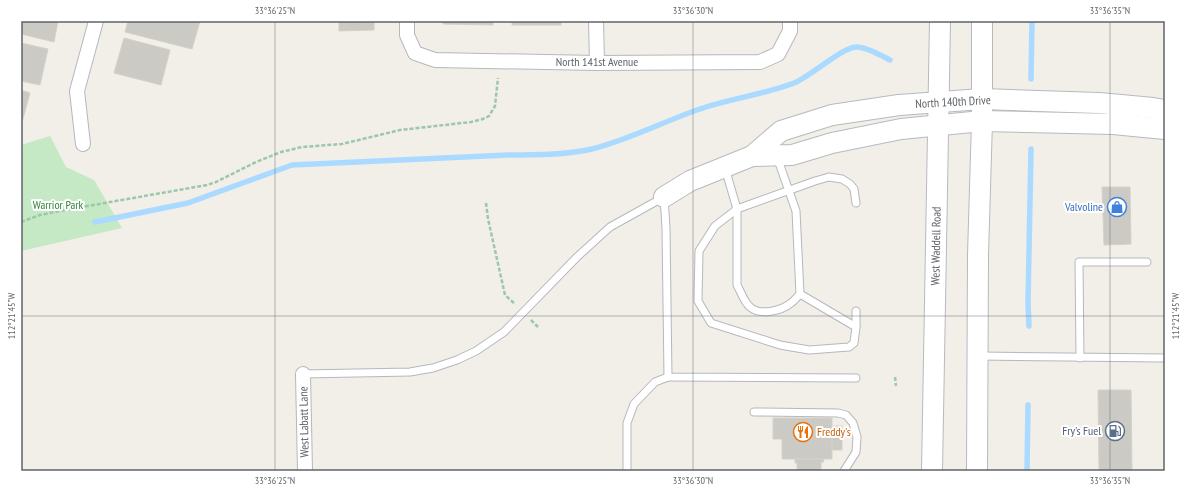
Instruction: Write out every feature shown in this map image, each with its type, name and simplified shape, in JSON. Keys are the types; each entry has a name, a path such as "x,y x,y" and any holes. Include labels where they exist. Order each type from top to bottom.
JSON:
{"street":[{"path":"83,144 77,91 96,21"},
{"name":"North 141st Avenue","path":"407,21 407,35 415,53 435,60 597,63 760,62 778,54 790,30 790,21"},
{"path":"596,21 597,63"},
{"name":"West Waddell Road","path":"932,471 932,373 939,124 940,21"},
{"path":"977,471 977,355 982,122 982,21"},
{"name":"North 140th Drive","path":"664,197 690,181 752,156 781,131 825,118 899,105 982,99 1099,103 1165,110"},
{"name":"North 140th Drive","path":"752,156 792,155 832,143 901,128 939,124 982,122 1113,124 1165,129"},
{"name":"West Labatt Lane","path":"304,374 305,471"}],"lane":[{"path":"725,168 737,209 738,285 742,295 750,307 759,311 780,310 791,304 800,294 796,211 776,155"},
{"path":"856,203 854,189 850,184 842,179 829,177 815,180 737,209 715,226 699,251 698,301 711,322 780,345 809,350 849,347 854,343 856,311"},
{"path":"304,374 410,372 433,368 457,360 476,351 504,332 577,257 610,226 664,197 666,228 668,377"},
{"path":"1080,358 1079,262 1147,262"},
{"path":"800,294 856,327"},
{"path":"977,355 1080,358 1165,358"},
{"path":"627,471 627,423 634,404 655,382 668,377 856,378"},
{"path":"754,412 838,413 846,415 853,423 857,437 856,452 844,471"}],"path":[{"path":"21,222 40,215 65,210 207,185 256,162 281,152 302,147 342,144 400,130 483,120 489,116 495,106 498,78"},
{"path":"486,203 488,219 505,295 538,327"},
{"path":"895,376 896,386"}],"green space":[{"name":"Warrior Park","path":"50,136 66,167 94,180 122,228 21,251 21,145"}],"building":[{"path":"21,21 58,21 54,42 21,34"},
{"path":"128,21 200,21 192,49 125,32"},
{"path":"339,21 374,21 374,30 339,31"},
{"path":"443,21 493,21 493,25 443,24"},
{"path":"512,21 561,21 561,25 512,25"},
{"path":"124,38 170,50 161,85 114,73"},
{"path":"21,43 48,49 40,85 21,81"},
{"path":"21,90 30,93 21,126"},
{"name":"Valvoline","path":"1102,187 1130,187 1131,244 1104,245"},
{"name":"Fry's Fuel","path":"1098,390 1131,390 1132,471 1099,471"},
{"name":"Freddy's","path":"773,418 832,418 832,459 782,459 782,439 773,439"},
{"path":"832,426 842,426 842,450 832,450"},
{"path":"795,459 823,459 824,462 821,462 821,471 797,471 797,463 795,463"}],"waterway":[{"path":"1031,79 1032,21"},
{"path":"95,222 188,203 292,165 550,154 592,149 621,140 706,107 794,83 809,75 842,52 856,47 864,48 890,60"},
{"path":"1029,326 1028,303 1031,149"},
{"path":"1027,471 1028,405"}],"place":[{"name":"Valvoline","path":"1117,207"},
{"name":"Fry's Fuel","path":"1115,431"},
{"name":"Freddy's","path":"803,432"}]}
